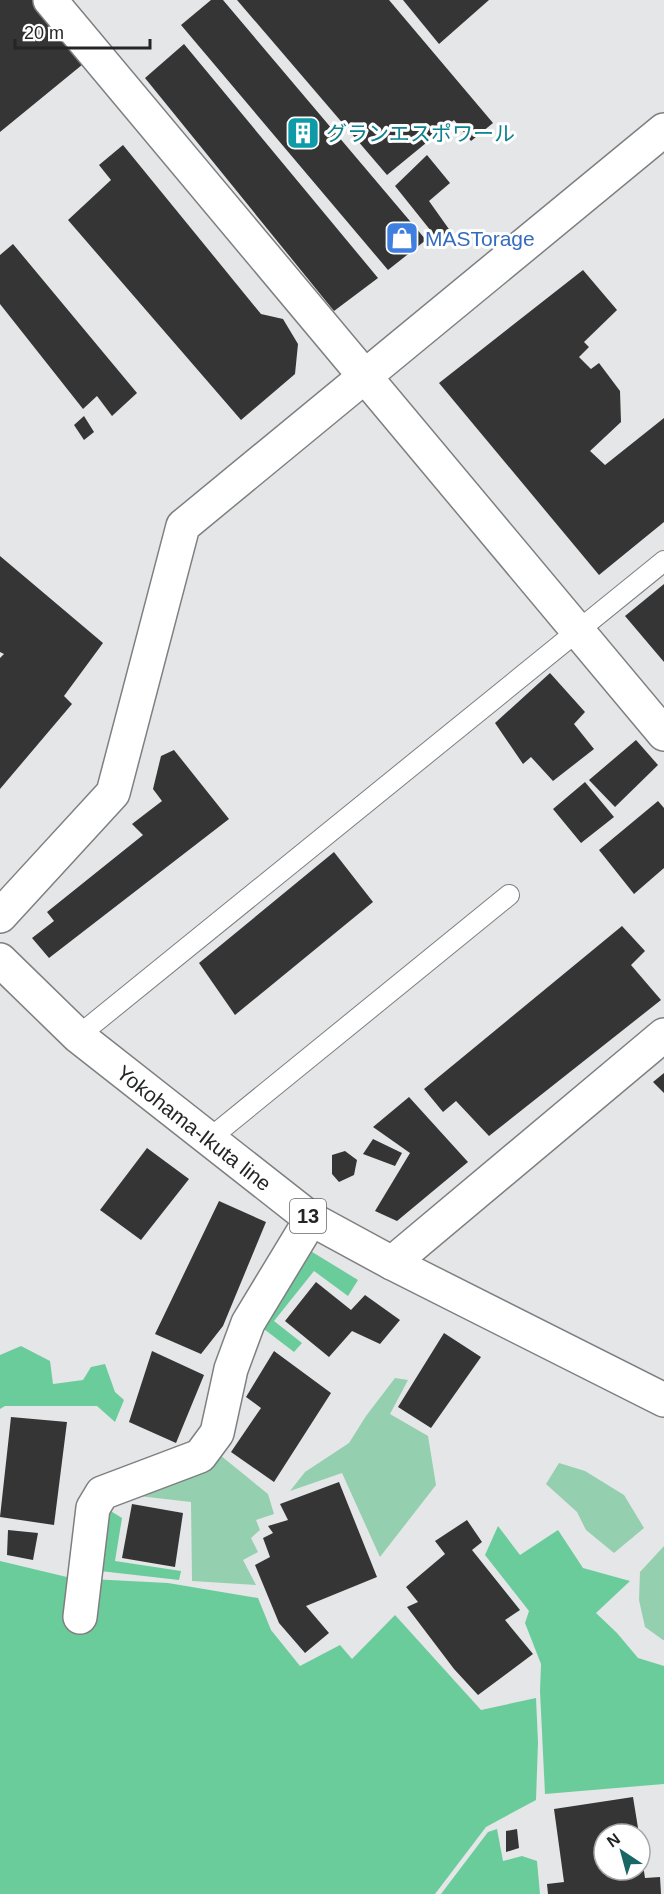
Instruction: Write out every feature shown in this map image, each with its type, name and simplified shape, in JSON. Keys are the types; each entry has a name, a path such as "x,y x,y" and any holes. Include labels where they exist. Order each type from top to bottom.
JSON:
{"street":[{"path":"50,0 664,734"},
{"path":"0,916 113,793 183,526 664,130"},
{"name":"Yokohama-Ikuta line","path":"0,960 78,1036 311,1219 392,1263 664,1400"},
{"path":"392,1263 664,1035"},
{"path":"80,1617 93,1508 102,1493 200,1456 217,1433 231,1369 248,1323 311,1219"}],"lane":[{"path":"78,1036 664,561"},
{"path":"208,1139 509,895"}],"green space":[{"path":"309,1250 358,1280 348,1296 314,1271 274,1321 302,1343 294,1352 260,1326"},
{"path":"21,1346 50,1361 53,1384 83,1380 91,1367 105,1364 115,1392 124,1400 115,1422 97,1406 5,1406 0,1409 0,1355"},
{"path":"395,1378 408,1380 390,1414 428,1436 436,1485 380,1557 342,1473 290,1491 305,1472 349,1443"},
{"path":"220,1455 268,1494 274,1514 256,1520 260,1530 251,1538 258,1552 243,1560 256,1585 192,1581 191,1502 130,1495"},
{"path":"559,1463 585,1471 624,1495 644,1528 614,1553 586,1530 577,1512 546,1484"},
{"path":"109,1510 122,1518 115,1561 181,1571 179,1580 100,1571"},
{"path":"498,1526 520,1555 558,1530 583,1568 630,1581 596,1613 638,1658 664,1666 664,1784 545,1794 540,1691 541,1664 525,1623 529,1611 485,1555"},
{"path":"664,1546 663,1640 645,1627 639,1600 640,1572"},
{"path":"0,1561 71,1578 168,1583 258,1598 271,1630 300,1666 340,1645 352,1659 395,1615 481,1710 536,1698 538,1742 536,1800 486,1827 435,1894 0,1894"},
{"path":"497,1829 503,1861 522,1856 537,1861 540,1894 441,1894 488,1832"}],"building":[{"path":"0,0 37,0 88,60 0,132"},
{"name":"グランエスポワール","path":"211,0 223,0 426,240 388,270 181,25"},
{"path":"237,0 389,0 493,123 471,141 454,120 387,175"},
{"path":"403,0 489,0 439,44"},
{"path":"184,44 378,278 334,311 145,78"},
{"path":"123,145 261,314 283,319 298,344 295,374 241,420 68,220 111,180 99,165"},
{"path":"427,155 450,183 429,201 451,232 439,241 395,186"},
{"path":"13,244 137,393 112,416 97,396 83,409 0,304 0,255"},
{"path":"583,270 617,310 584,342 589,347 579,357 591,369 599,363 620,391 621,422 590,451 605,465 664,418 664,522 599,575 439,383"},
{"path":"84,416 94,432 84,440 74,425"},
{"path":"0,556 103,643 64,696 72,704 0,789 0,658 4,654 0,652"},
{"path":"664,584 664,662 625,616"},
{"path":"550,673 585,712 574,724 594,749 553,781 531,757 523,764 495,723"},
{"path":"636,740 658,765 615,807 589,780"},
{"path":"174,750 229,819 49,958 32,938 54,921 47,912 143,835 132,824 162,801 153,789 161,756"},
{"path":"585,782 614,817 581,843 553,809"},
{"path":"658,801 664,808 664,868 634,894 599,850"},
{"path":"334,852 373,902 235,1015 199,963"},
{"path":"622,926 645,951 631,965 661,1000 489,1136 456,1101 443,1112 424,1089"},
{"path":"664,1073 664,1093 653,1082"},
{"path":"409,1097 468,1162 397,1221 375,1211 410,1153 373,1127"},
{"path":"373,1139 402,1153 395,1166 363,1154"},
{"path":"147,1148 189,1179 141,1240 100,1210"},
{"path":"345,1151 357,1160 354,1175 339,1182 332,1174 332,1155"},
{"path":"219,1201 266,1222 223,1326 201,1354 155,1334"},
{"path":"316,1282 351,1310 365,1295 400,1320 380,1344 352,1331 329,1357 285,1321"},
{"path":"444,1333 481,1357 431,1428 398,1407"},
{"path":"152,1351 204,1375 176,1443 129,1422"},
{"path":"274,1351 331,1393 274,1482 231,1452 261,1408 246,1397"},
{"path":"11,1417 67,1422 54,1525 0,1517"},
{"path":"339,1482 377,1577 306,1606 329,1633 305,1653 279,1623 255,1565 270,1557 263,1538 273,1533 268,1526 288,1520 280,1504"},
{"path":"132,1504 183,1513 175,1567 122,1558"},
{"path":"467,1520 482,1542 472,1550 520,1610 505,1620 533,1654 478,1695 454,1669 407,1607 418,1602 406,1587 445,1554 435,1541"},
{"path":"8,1530 38,1533 33,1560 7,1555"},
{"path":"633,1797 637,1822 592,1822 592,1882 652,1882 652,1878 660,1877 661,1894 548,1894 547,1884 564,1882 554,1809"},
{"path":"517,1829 519,1848 506,1852 506,1831"}],"place":[{"name":"グランエスポワール","path":"303,133"},
{"name":"MASTorage","path":"402,238"}]}
